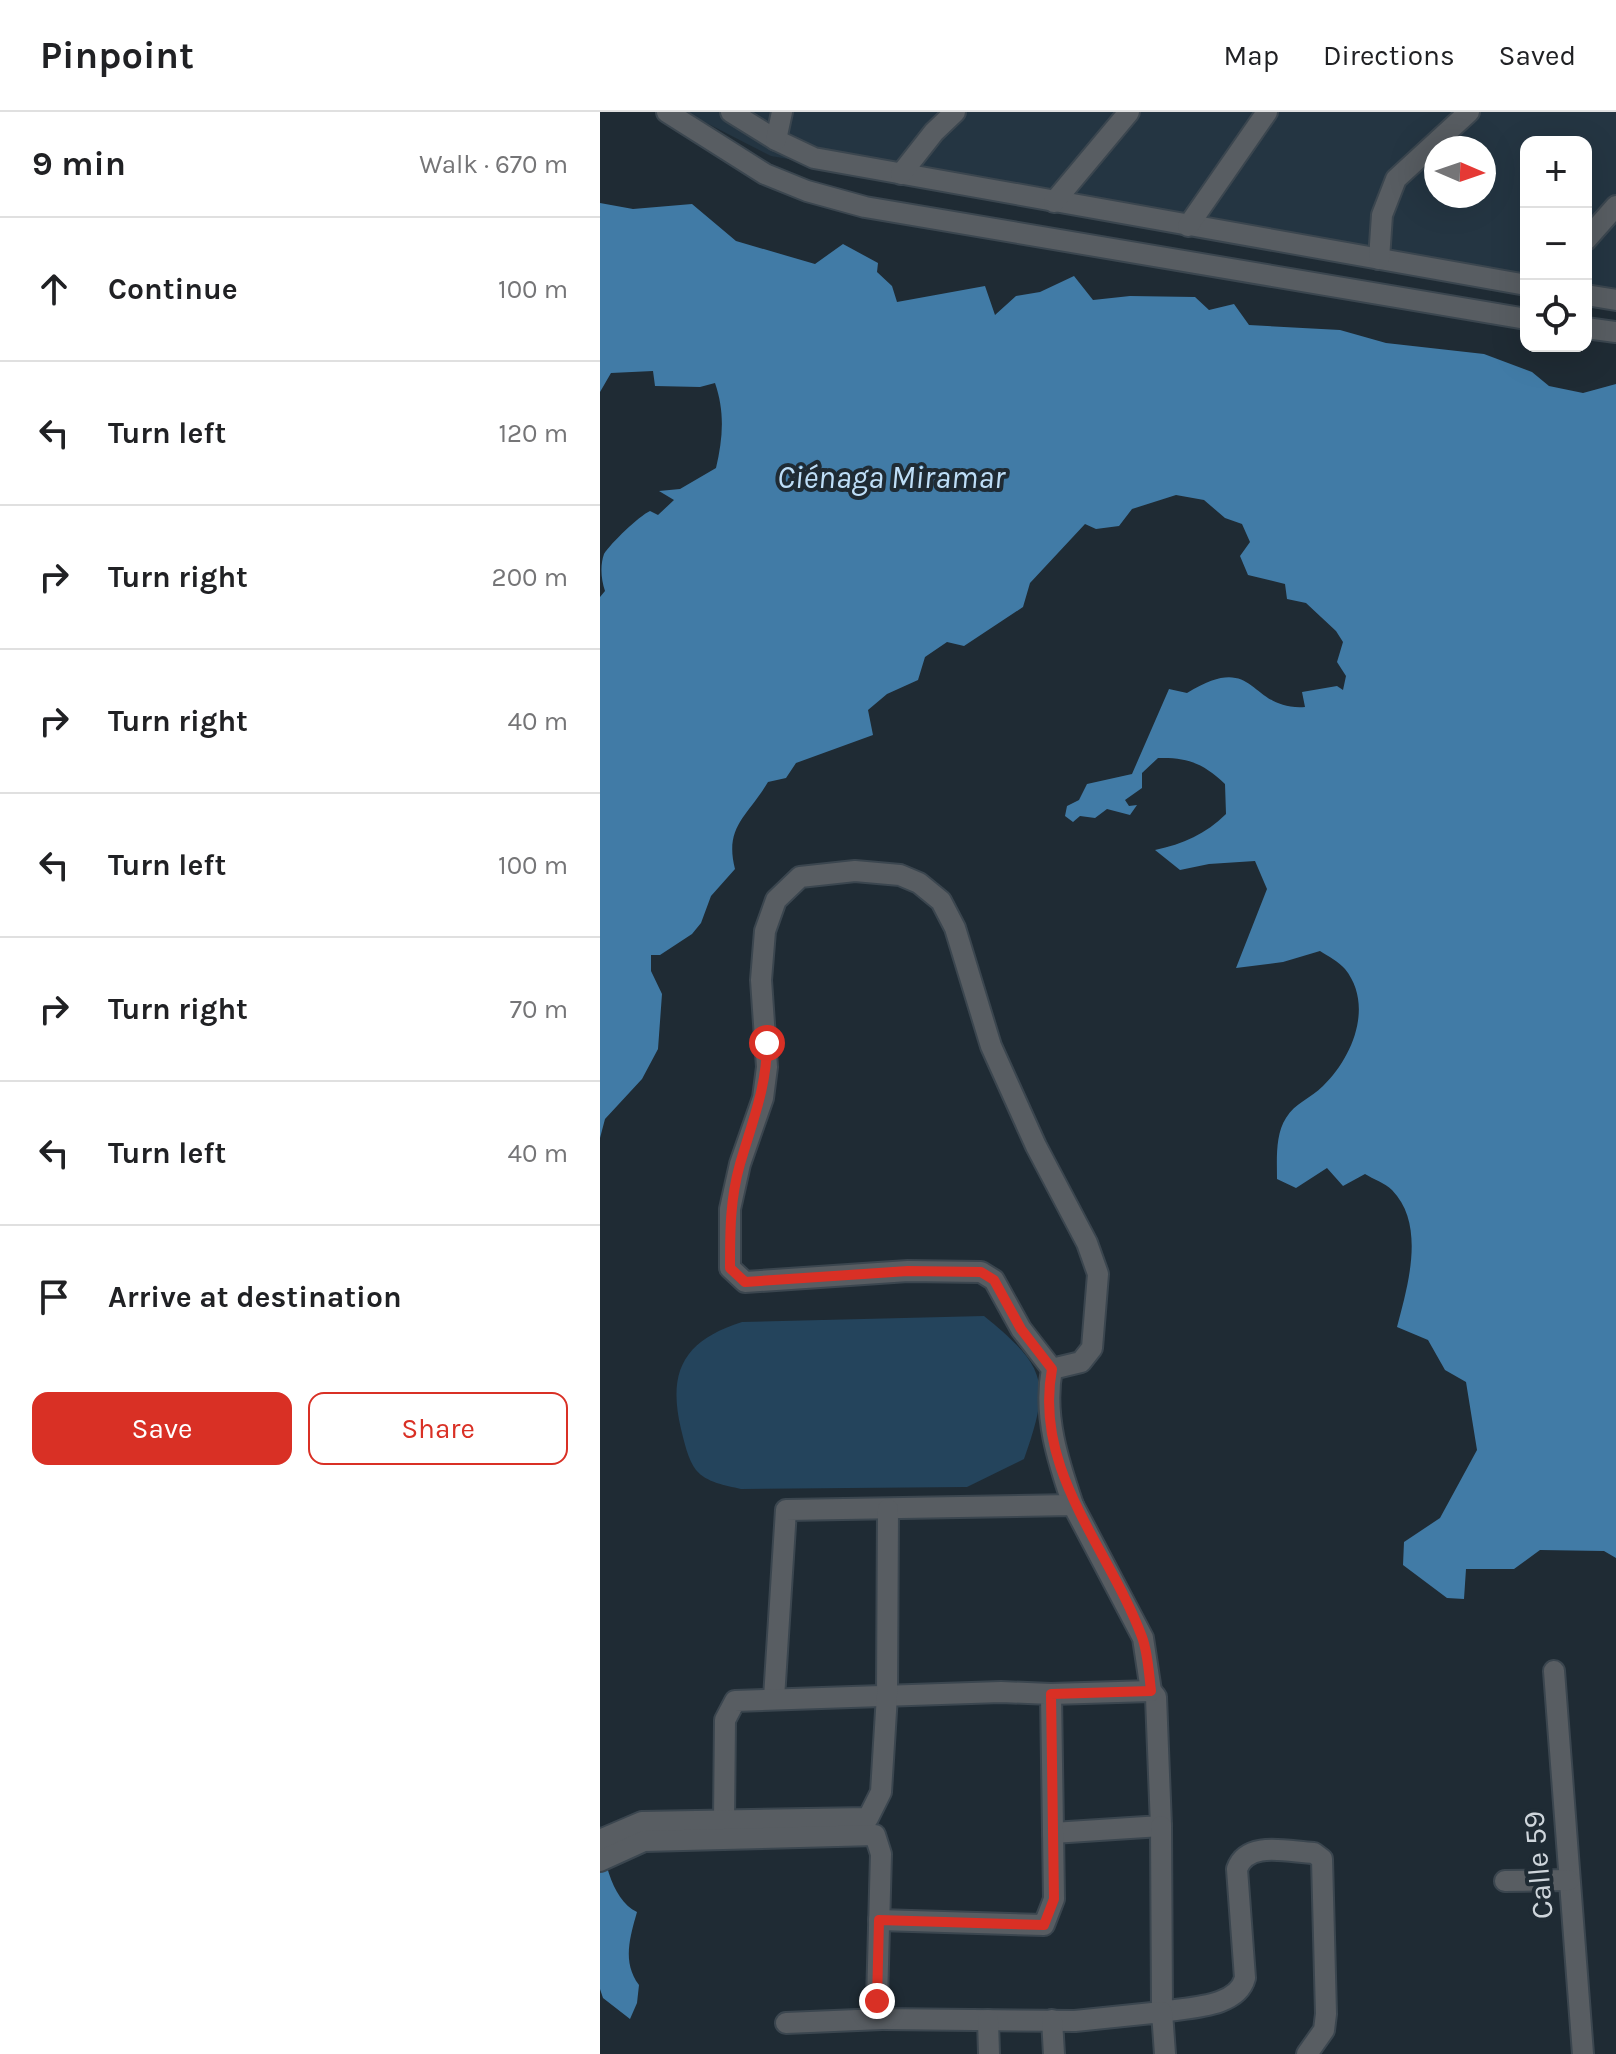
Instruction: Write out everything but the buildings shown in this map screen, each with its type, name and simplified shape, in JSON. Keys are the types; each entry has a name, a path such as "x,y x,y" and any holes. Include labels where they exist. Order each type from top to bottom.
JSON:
{"street":[{"path":"667,112 765,174 807,191 865,207 1520,318"},
{"path":"731,112 776,140 814,158 1520,284"},
{"path":"776,140 782,112"},
{"path":"901,174 934,132 955,112"},
{"path":"1054,202 1129,112"},
{"path":"1188,226 1267,112"},
{"path":"1379,259 1382,215 1396,179 1469,112"},
{"path":"1592,233 1616,206"},
{"path":"1592,296 1616,300"},
{"path":"1592,329 1616,332"},
{"path":"1052,1369 1081,1362 1092,1348 1098,1274 1087,1243 1036,1146 991,1046 955,928 941,901 919,883 900,875 855,871 800,877 776,900 765,931 761,980 767,1067 763,1098 740,1164 730,1209 730,1268 745,1282 908,1271 981,1272 994,1280 1021,1329 1052,1369 1047,1398 1062,1472 1073,1505 1143,1638 1151,1691 1156,1697 1165,2054"},
{"path":"774,1698 786,1510 1073,1505"},
{"path":"600,1840 724,1820 868,1818 881,1792 887,1695 888,1509"},
{"name":"Calle 59","path":"1554,1671 1583,2054"},
{"path":"724,1820 725,1720 735,1701 1151,1691"},
{"path":"879,1920 1044,1925 1054,1899 1051,1694"},
{"path":"1053,1833 1161,1826"},
{"path":"600,1861 643,1831 875,1835 881,1854 877,2001 882,2019"},
{"path":"786,2023 882,2019 1052,2020 1162,2012 1232,1998 1242,1989 1245,1978 1237,1869 1241,1857 1252,1850 1314,1853 1322,1859 1324,1868 1326,2014 1324,2030 1307,2054"},
{"path":"1505,1881 1569,1880"},
{"path":"988,2020 989,2054"},
{"path":"1052,2020 1054,2054"}],"shaded area":[{"path":"685,112 1616,112 1616,306 1592,302 1592,136 1520,136 1520,289 771,156"},
{"path":"984,1316 1021,1349 1038,1378 1038,1412 1024,1459 967,1487 741,1489 705,1478 691,1461 677,1408 679,1374 694,1348 722,1329 742,1322"}],"water":[{"name":"Ciénaga Miramar","path":"600,203 633,209 692,204 736,241 815,264 843,244 878,263 877,272 892,286 897,302 985,286 995,315 1016,296 1040,292 1074,276 1093,300 1130,296 1195,297 1209,310 1234,304 1249,325 1340,330 1386,343 1484,354 1532,372 1549,386 1583,393 1616,384 1616,1558 1604,1551 1540,1550 1514,1569 1466,1569 1464,1599 1447,1598 1403,1565 1404,1542 1440,1518 1477,1450 1466,1382 1445,1370 1428,1340 1397,1327 1409,1274 1411,1238 1409,1220 1392,1190 1365,1174 1343,1186 1327,1168 1296,1188 1277,1179 1278,1140 1282,1125 1294,1108 1334,1074 1351,1046 1359,1014 1354,983 1343,966 1320,951 1283,962 1236,968 1267,889 1255,861 1209,864 1180,870 1155,850 1194,837 1226,814 1225,784 1210,771 1187,761 1158,758 1142,773 1142,788 1125,800 1129,806 1137,805 1130,815 1107,809 1095,818 1080,816 1073,822 1065,816 1067,806 1079,800 1087,784 1132,774 1169,689 1187,693 1210,681 1227,677 1240,679 1286,706 1305,707 1302,692 1337,686 1343,690 1346,676 1337,662 1343,642 1336,631 1306,603 1287,599 1285,584 1248,575 1240,556 1250,542 1242,524 1225,518 1204,500 1176,495 1132,509 1119,526 1096,529 1085,524 1030,583 1023,607 964,646 947,642 925,657 918,680 887,694 868,710 873,735 796,763 786,778 768,782 735,832 732,854 735,869 711,896 701,923 692,934 660,955 651,955 651,971 662,994 658,1049 642,1079 605,1119 600,1138 600,597 605,591 602,563 604,554 632,524 650,511 658,515 674,500 659,491 680,489 716,468 722,425 715,383 700,387 655,386 653,371 611,373 600,392"},
{"path":"600,1825 605,1861 614,1886 620,1897 637,1912 629,1958 639,1985 637,2003 630,2019 603,1998 600,1989"}],"route":[{"path":"767,1043 763,1098 740,1164 730,1209 730,1268 745,1282 782,1282 908,1271 981,1272 994,1280 1021,1329 1052,1369 1047,1398 1062,1472 1073,1505 1143,1638 1151,1691 1051,1694 1054,1899 1044,1925 1022,1927 879,1920 877,2001"}]}
